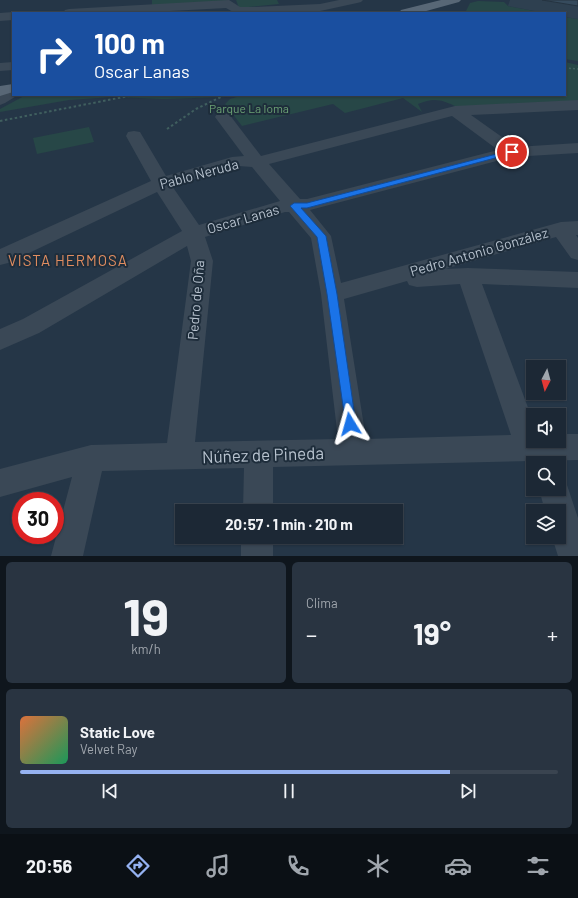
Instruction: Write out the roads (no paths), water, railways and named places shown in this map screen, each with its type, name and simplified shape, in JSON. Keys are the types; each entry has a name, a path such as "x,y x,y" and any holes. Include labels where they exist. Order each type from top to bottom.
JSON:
{"main road":[{"path":"409,12 454,0"},
{"path":"0,91 12,88"}],"street":[{"path":"298,12 357,0"},
{"path":"77,12 145,4 229,2 237,10 252,11 325,7"},
{"path":"0,17 12,16"},
{"path":"0,67 12,66"},
{"path":"0,100 12,93"},
{"name":"Pablo Neruda","path":"0,258 161,182 238,161 257,162 455,111 578,105"},
{"path":"455,111 512,152"},
{"path":"223,117 257,162 321,236 332,294 354,453"},
{"name":"Pedro de Oña","path":"134,136 161,182 194,233 202,261 179,457"},
{"name":"Oscar Lanas","path":"0,340 31,326 194,233 284,206 307,205 512,152 578,148"},
{"path":"569,228 578,253"},
{"name":"Pedro Antonio González","path":"332,294 569,228"},
{"path":"468,276 539,453"},
{"name":"Pedro Antonio González","path":"380,280 468,276 578,280"},
{"name":"Núñez de Pineda","path":"0,483 91,458 260,454 539,453 578,447"},
{"path":"258,504 260,454"},
{"path":"67,556 91,458"},
{"path":"556,496 574,556"},
{"path":"256,556 257,544"}],"district":[{"name":"VISTA HERMOSA","path":"68,261"}],"park label":[{"name":"Parque La loma","path":"249,109"}]}
